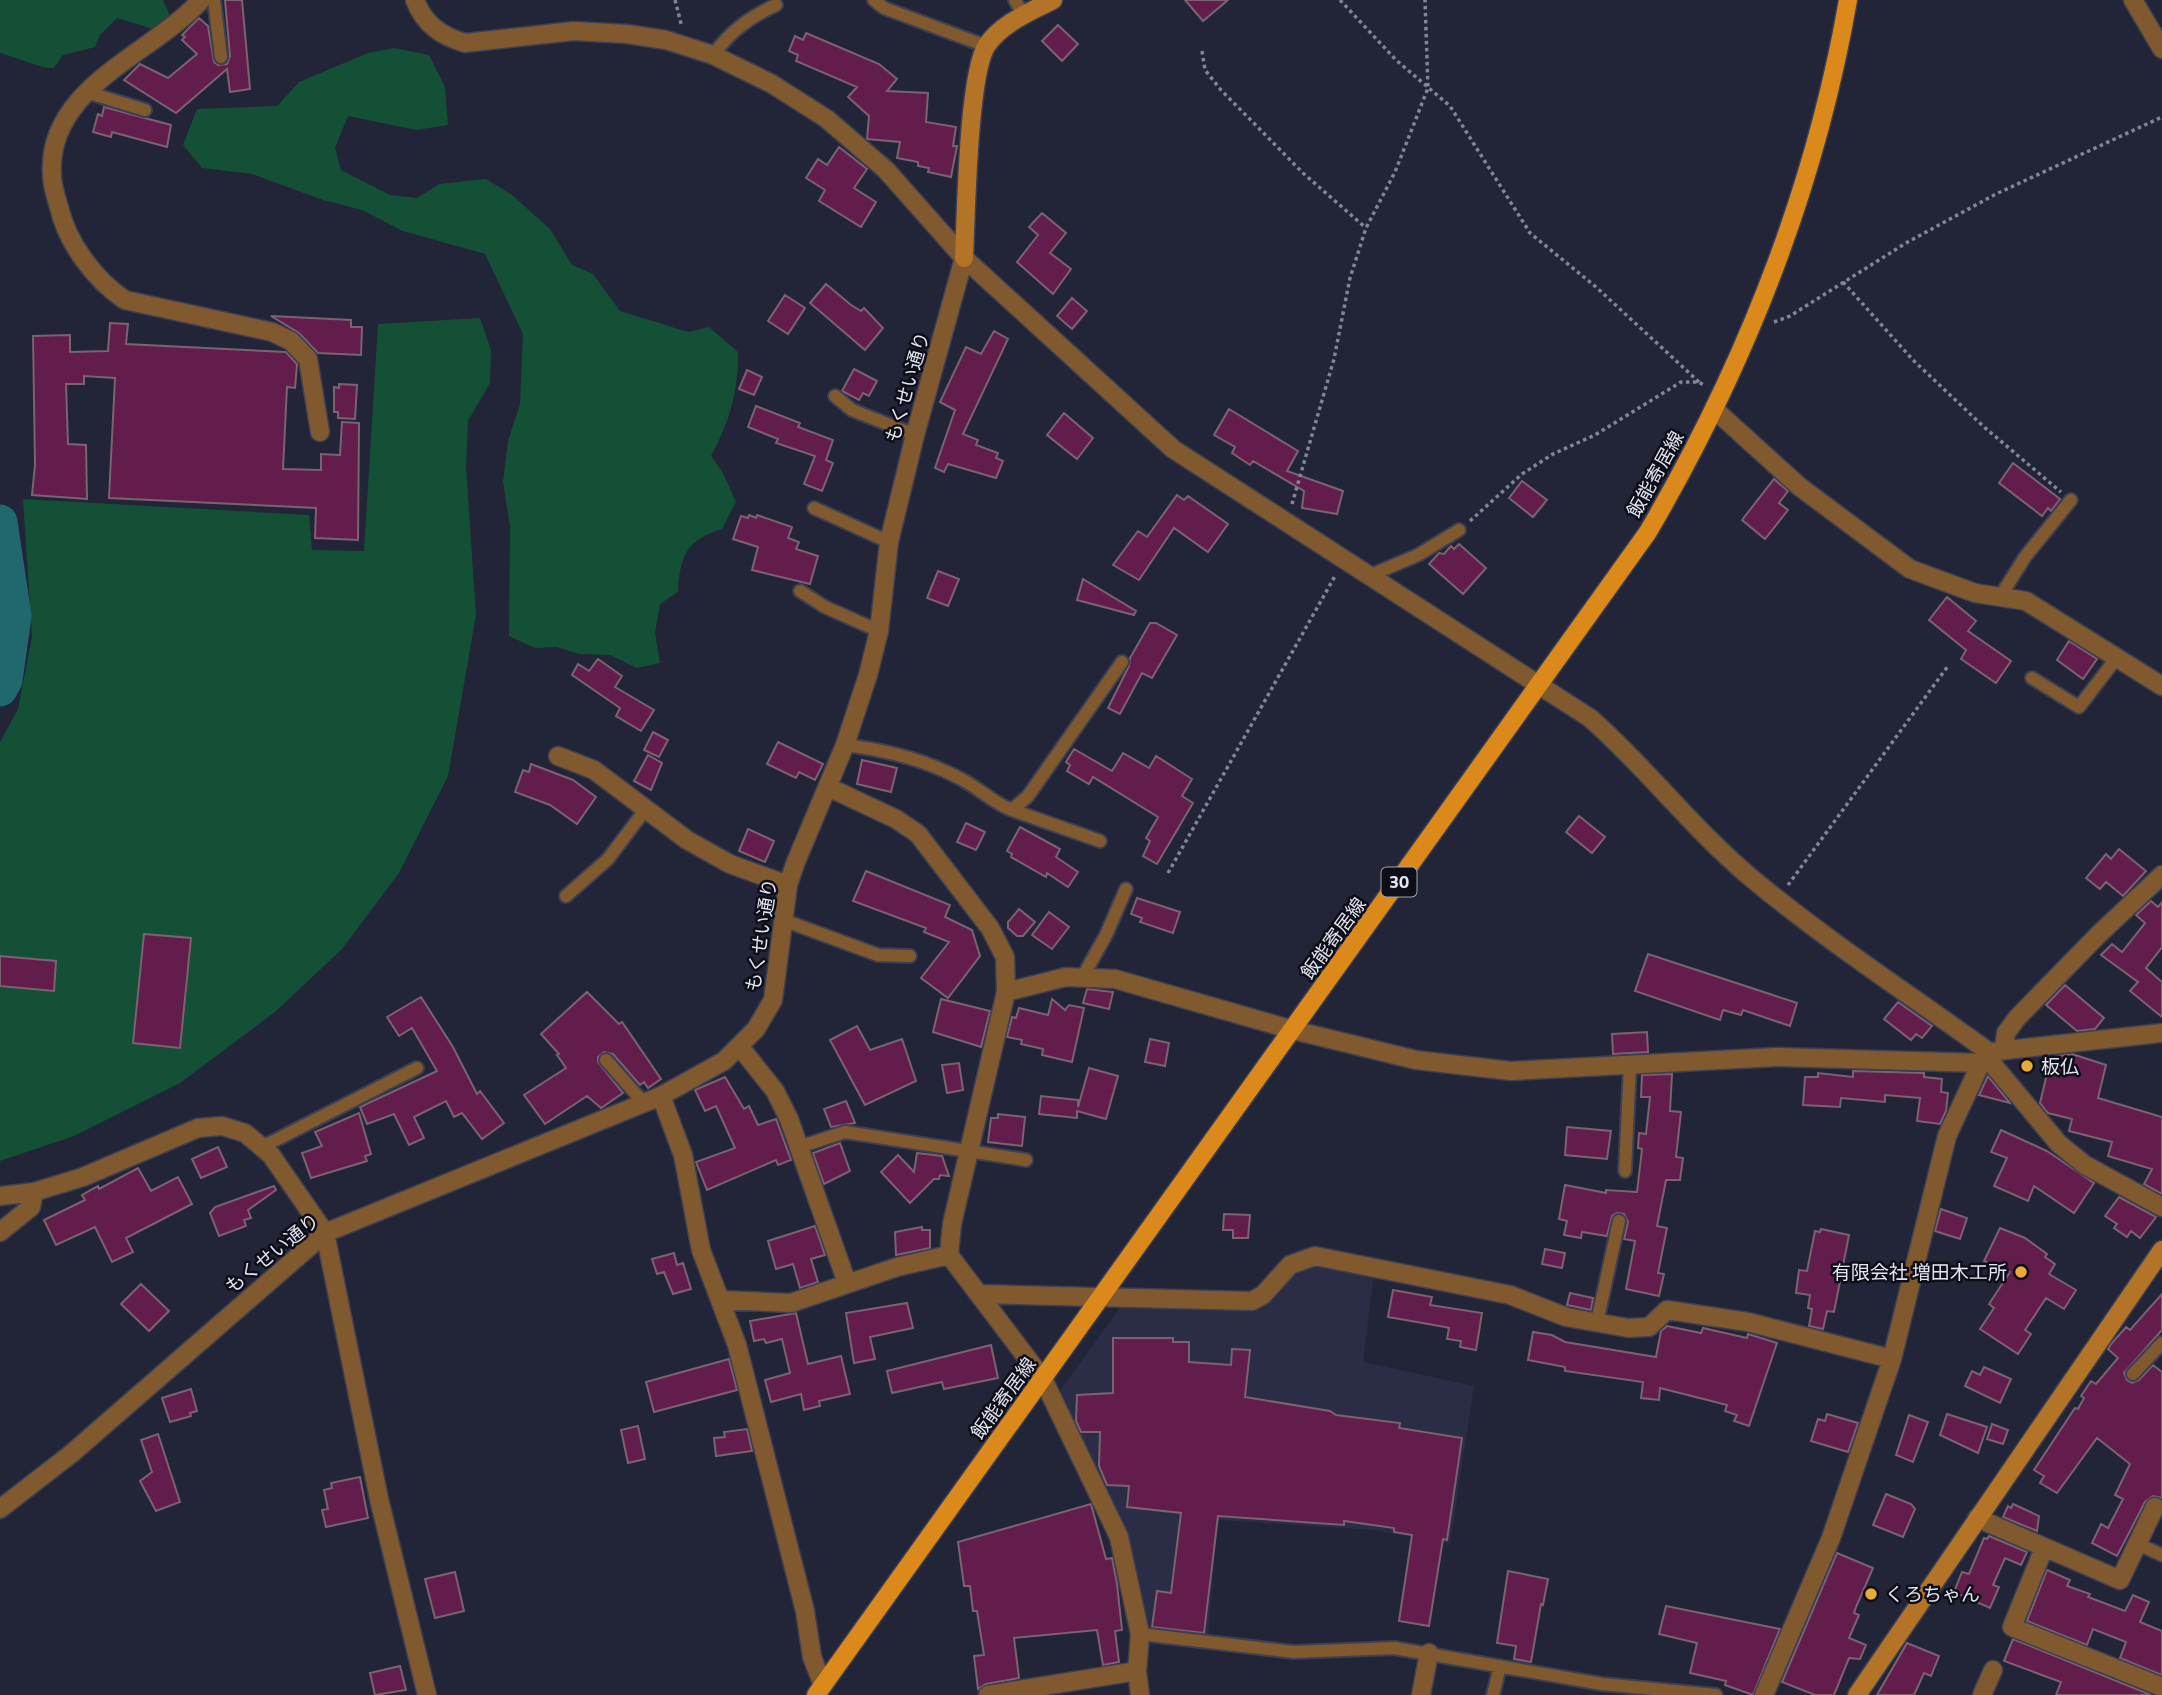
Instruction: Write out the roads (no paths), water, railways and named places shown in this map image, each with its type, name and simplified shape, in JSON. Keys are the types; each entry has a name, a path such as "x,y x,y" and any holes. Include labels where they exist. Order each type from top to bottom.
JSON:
{"main road":[{"name":"飯能寄居線","path":"819,1690 1541,684 1647,532 1719,403 1779,261 1814,153 1848,0"}],"street":[{"path":"201,0 182,22 130,55 86,92 67,117 54,146 52,175 62,220 79,251 108,289 125,300 272,332 291,341 308,359 320,432"},
{"path":"415,0 428,24 448,38 465,43 574,31 627,34 684,46 713,55 772,84 827,119 886,170 964,258 1173,449 1541,684 1603,729 1677,810 1749,876 1991,1055 1994,1066 2059,1144 2085,1166 2162,1207"},
{"name":"もくせい通り","path":"0,1509 71,1454 325,1233 661,1096 703,1074 740,1047 767,1014 773,1000 788,885 845,745 879,631 890,542 915,435 964,258 976,79 986,46 1010,22 1019,8 1053,0"},
{"path":"2133,0 2162,49"},
{"path":"1719,403 1800,487 1910,569 1975,593 2026,601 2162,685"},
{"path":"558,756 594,770 687,840 730,864 788,885"},
{"path":"828,787 896,819 918,834 990,928 1005,957 1006,992 952,1224 949,1255 962,1276 980,1294 1043,1379 1119,1537 1140,1634 1137,1671 1140,1695"},
{"path":"1764,1695 1831,1538 1892,1359 1947,1136 1991,1055 2017,1018 2099,934 2162,875"},
{"path":"1006,992 1066,977 1115,979 1293,1030 1416,1060 1511,1071 1777,1057 1991,1055 2162,1033"},
{"path":"740,1047 775,1091 799,1147 847,1283"},
{"path":"661,1096 682,1155 701,1250 737,1345 805,1611 819,1690"},
{"path":"0,1196 34,1192 83,1177 198,1128 222,1126 245,1133 271,1155 325,1233 379,1499 427,1695"},
{"path":"0,1232 32,1207 34,1192"},
{"path":"1857,1695 2162,1250"},
{"path":"722,1300 790,1303 897,1266 949,1255"},
{"path":"980,1294 1252,1301 1263,1295 1290,1265 1315,1256 1510,1296 1566,1317 1628,1328 1649,1327 1667,1310 1748,1322 1892,1359"},
{"path":"1977,1518 2120,1580 2155,1507"},
{"path":"2044,1548 2012,1627 2162,1687"},
{"path":"1421,1695 1429,1653"},
{"path":"1982,1695 1993,1670"},
{"path":"988,1695 1028,1691 1137,1671"}],"lane":[{"path":"214,0 221,57"},
{"path":"874,0 884,8 986,46"},
{"path":"713,55 729,33 748,18 776,5"},
{"path":"86,92 145,110"},
{"path":"835,396 852,410 915,435"},
{"path":"2000,597 2025,557 2071,500"},
{"path":"814,508 890,542"},
{"path":"1371,575 1418,555 1459,530"},
{"path":"800,591 825,607 879,631"},
{"path":"2032,678 2079,707 2118,656"},
{"path":"1012,810 1028,796 1122,662"},
{"path":"845,745 886,750 934,765 980,789 998,805 1100,841"},
{"path":"566,896 608,859 645,810"},
{"path":"1082,978 1106,935 1126,889"},
{"path":"783,920 878,955 910,956"},
{"path":"606,1060 643,1102"},
{"path":"1626,1171 1630,1065"},
{"path":"262,1147 417,1068"},
{"path":"799,1147 845,1132 1026,1160"},
{"path":"1597,1322 1619,1222"},
{"path":"2133,1374 2162,1343"},
{"path":"2138,1544 2162,1555"},
{"path":"1140,1634 1294,1652 1394,1648 1602,1684 1716,1695"},
{"path":"1493,1695 1500,1666"}],"waterway":[{"path":"0,522 14,616 5,680 0,689"}],"place":[{"name":"板仏","path":"2027,1066"},
{"name":"有限会社 増田木工所","path":"2021,1272"},
{"name":"くろちゃん","path":"1871,1594"}]}
